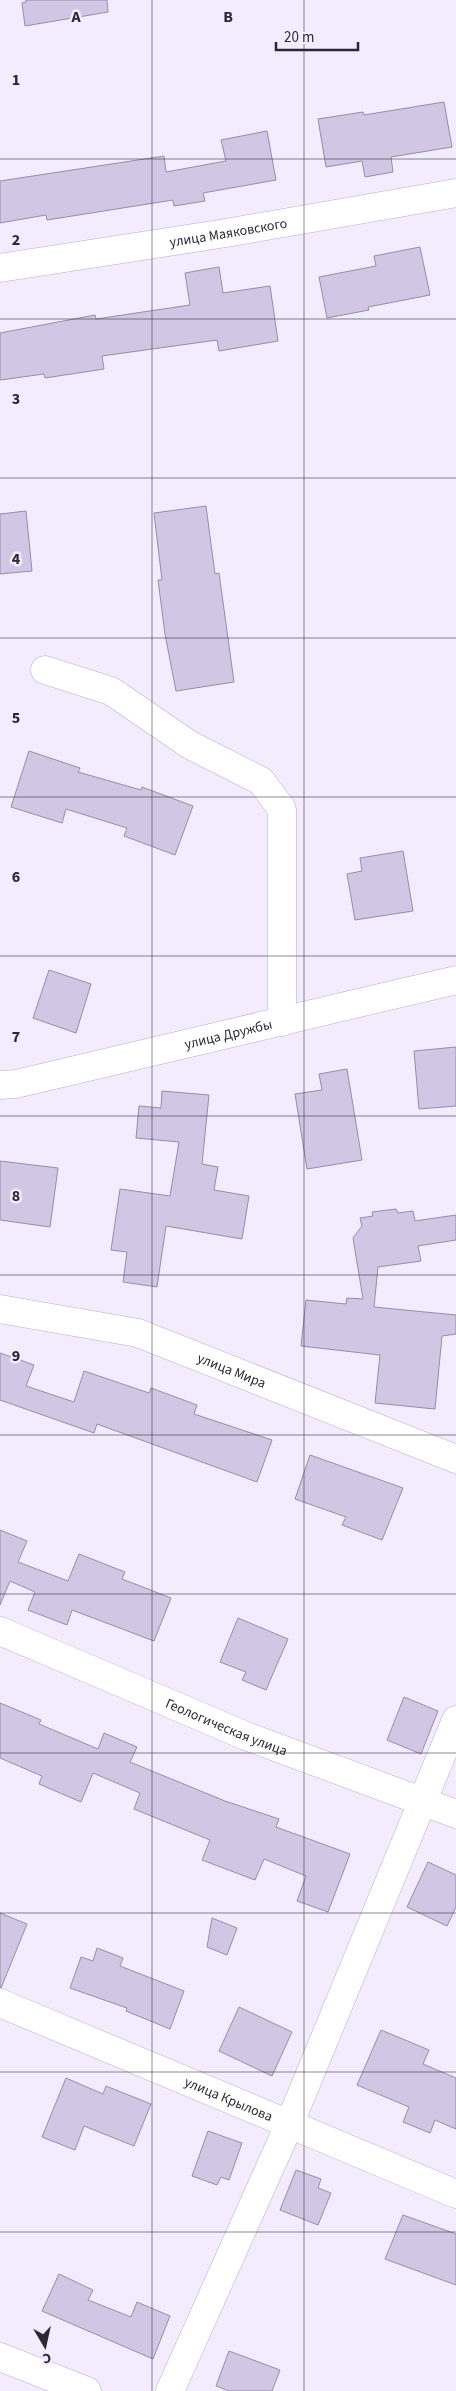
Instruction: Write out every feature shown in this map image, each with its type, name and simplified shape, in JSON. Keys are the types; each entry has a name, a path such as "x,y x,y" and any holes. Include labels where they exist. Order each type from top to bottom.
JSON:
{"street":[{"name":"улица Маяковского","path":"0,268 226,233 456,192"},
{"path":"45,670 111,691 190,745 261,781 282,809 282,1022"},
{"name":"улица Дружбы","path":"0,1085 16,1084 456,980"},
{"name":"улица Мира","path":"0,1309 138,1333 456,1459"},
{"name":"Геологическая улица","path":"0,1631 246,1736 456,1814"},
{"path":"170,2391 289,2125 456,1720"},
{"name":"улица Крылова","path":"0,2003 456,2194"},
{"path":"0,2357 87,2391"}],"building":[{"path":"26,0 107,0 108,12 25,26 22,3 26,2"},
{"path":"444,102 452,147 391,157 393,172 365,177 362,161 326,167 318,119 363,112 364,115"},
{"path":"267,131 276,180 203,193 205,201 174,206 173,200 47,220 46,215 0,223 0,181 164,156 166,172 226,161 221,140"},
{"path":"420,247 430,295 368,307 369,310 327,318 319,277 376,266 374,256"},
{"path":"219,267 223,293 270,286 278,341 219,351 217,340 102,356 104,369 45,378 44,374 0,380 0,333 95,315 96,319 190,305 185,273"},
{"path":"206,506 215,574 219,573 234,682 176,691 165,634 158,580 162,580 154,513"},
{"path":"26,511 32,571 0,574 0,514"},
{"path":"29,751 80,768 78,772 141,790 142,787 193,806 175,855 124,836 127,828 66,809 62,823 11,807"},
{"path":"403,851 413,911 355,920 347,874 362,871 360,858"},
{"path":"49,970 91,984 76,1033 33,1018"},
{"path":"456,1047 456,1106 419,1109 414,1051"},
{"path":"347,1069 362,1160 307,1169 295,1094 322,1090 319,1074"},
{"path":"162,1091 209,1095 202,1164 218,1167 214,1190 249,1196 242,1239 166,1226 157,1287 123,1282 127,1252 111,1250 120,1189 170,1196 179,1142 136,1138 139,1106 161,1108"},
{"path":"0,1161 58,1168 50,1227 0,1220"},
{"path":"396,1209 398,1213 413,1211 415,1221 456,1215 456,1240 418,1246 421,1261 378,1267 374,1307 456,1315 456,1334 442,1336 435,1409 375,1403 380,1355 301,1346 306,1300 346,1304 347,1298 363,1299 353,1238 362,1226 360,1218 373,1216 372,1212"},
{"path":"0,1353 34,1365 26,1386 74,1402 84,1371 149,1393 151,1388 197,1405 194,1414 272,1440 257,1482 97,1424 94,1433 0,1400"},
{"path":"310,1455 403,1488 382,1540 342,1525 346,1517 295,1499"},
{"path":"0,1530 27,1541 18,1562 68,1581 79,1554 125,1572 122,1579 171,1598 154,1641 72,1610 67,1625 28,1610 35,1592 10,1581 0,1605"},
{"path":"238,1618 288,1639 266,1690 242,1680 246,1672 220,1662"},
{"path":"404,1697 438,1711 421,1754 387,1740"},
{"path":"0,1703 41,1720 39,1724 98,1749 104,1733 137,1747 130,1762 225,1801 279,1819 276,1827 350,1854 328,1912 297,1901 306,1876 264,1859 255,1880 202,1860 210,1840 134,1809 140,1793 93,1773 81,1802 39,1784 42,1776 0,1758"},
{"path":"428,1862 456,1875 456,1907 447,1926 407,1907"},
{"path":"0,1913 27,1924 1,1988 0,1987"},
{"path":"212,1918 237,1928 227,1955 207,1947"},
{"path":"97,1948 123,1958 120,1966 184,1991 170,2029 126,2011 127,2008 70,1988 81,1957 93,1961"},
{"path":"239,2007 292,2032 272,2076 219,2051"},
{"path":"381,2030 429,2050 423,2064 456,2078 456,2129 435,2120 430,2133 403,2122 409,2107 357,2085"},
{"path":"66,2078 103,2094 106,2086 151,2104 134,2146 84,2126 75,2150 42,2137"},
{"path":"208,2131 242,2143 229,2180 221,2177 217,2185 192,2176"},
{"path":"296,2170 321,2179 318,2188 331,2193 318,2225 280,2210"},
{"path":"403,2215 456,2234 456,2285 385,2259"},
{"path":"59,2274 93,2290 88,2300 131,2317 137,2302 170,2316 153,2359 42,2311"},
{"path":"229,2351 280,2370 272,2391 229,2391 216,2386"}]}
